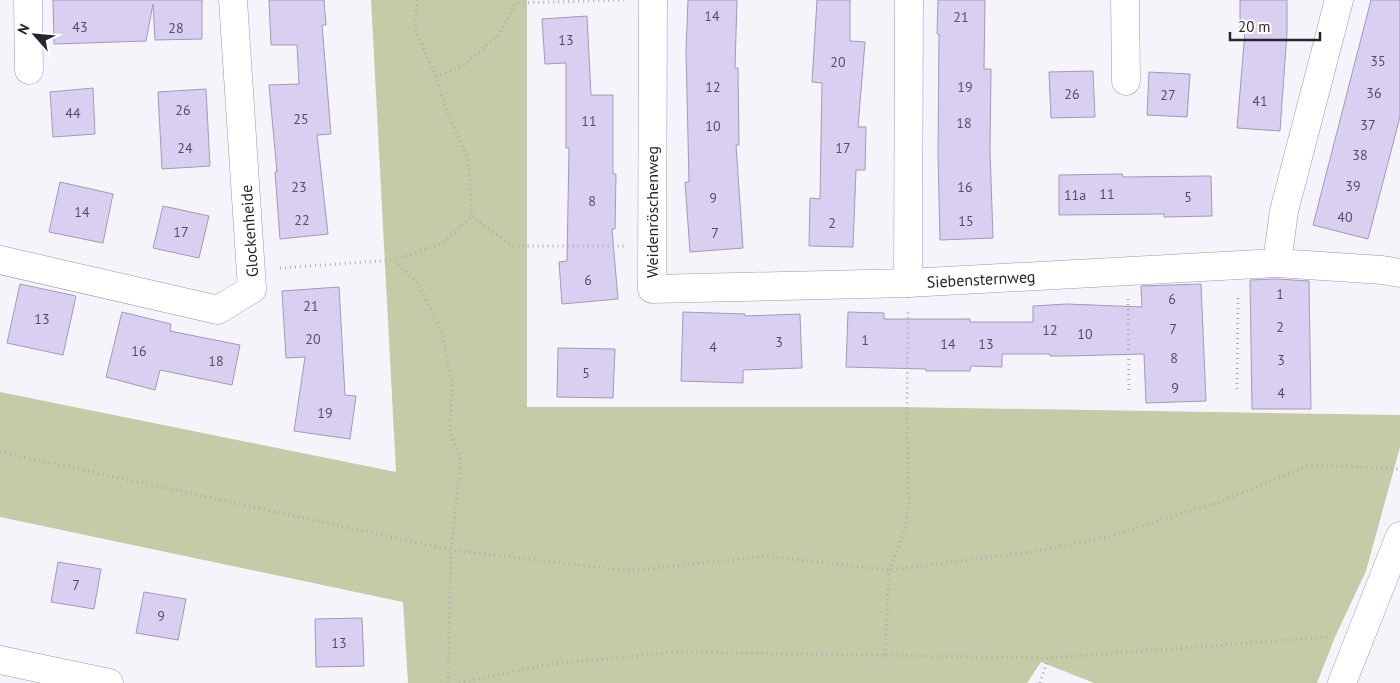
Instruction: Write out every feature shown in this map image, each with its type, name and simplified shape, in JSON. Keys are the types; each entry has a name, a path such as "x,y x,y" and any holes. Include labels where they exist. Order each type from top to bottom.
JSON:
{"street":[{"path":"28,0 29,70"},
{"name":"Glockenheide","path":"0,260 218,310 252,289 233,0"},
{"name":"Weidenröschenweg","path":"653,0 652,289 908,283"},
{"name":"Siebensternweg","path":"909,0 908,283 1277,263 1382,270 1400,273"},
{"path":"1126,0 1126,81"},
{"path":"1277,263 1284,211 1339,0"},
{"path":"1342,683 1400,536"},
{"path":"0,660 109,683"}],"path":[{"path":"417,0 416,29 436,78 446,110 468,159 472,217"},
{"path":"436,78 462,66 499,35 516,3 633,0"},
{"path":"251,268 394,260 441,244 472,217"},
{"path":"472,217 512,246 653,246"},
{"path":"394,260 418,284 442,332 452,386 450,430 461,462 451,550 448,683"},
{"path":"1238,265 1238,389"},
{"path":"1128,271 1129,393"},
{"path":"885,655 889,570 906,527 909,498 906,422 908,283"},
{"path":"0,452 451,550 630,571 767,556 889,570 1032,552 1107,537 1219,502 1310,465 1400,469"},
{"path":"458,683 544,665 674,652 1048,658 1335,637 1358,643"},
{"path":"1040,683 1048,658"}],"green space":[{"path":"371,0 527,0 527,407 900,407 1400,415 1400,447 1366,571 1335,637 1317,683 1094,683 1041,662 1027,683 408,683 403,602 0,517 0,392 396,472"}],"building":[{"path":"53,0 202,0 202,39 155,40 153,4 146,41 54,44"},
{"path":"269,0 324,0 326,25 322,25 331,134 317,135 328,234 280,239 275,172 277,172 269,85 299,84 297,45 271,45"},
{"path":"688,0 737,0 735,68 738,68 739,145 736,145 743,248 690,252 685,182 689,182 686,50"},
{"path":"817,0 850,0 850,41 865,42 858,127 866,127 865,170 856,170 853,247 809,246 810,198 820,199 822,83 812,82"},
{"path":"938,0 985,0 984,69 991,69 990,151 993,238 940,240"},
{"path":"1240,0 1287,0 1287,32 1280,131 1237,128 1245,31 1240,31"},
{"path":"1371,0 1400,0 1400,117 1368,239 1313,225"},
{"path":"587,16 591,95 613,95 613,174 616,174 615,229 612,229 618,299 562,304 559,262 567,261 569,148 566,148 566,63 545,64 542,19"},
{"path":"1093,71 1095,117 1051,118 1049,72"},
{"path":"1149,72 1190,74 1187,117 1147,115"},
{"path":"93,88 95,134 53,137 50,92"},
{"path":"206,89 210,166 162,169 158,92"},
{"path":"1122,174 1123,177 1211,176 1212,216 1164,217 1164,214 1059,215 1059,175"},
{"path":"60,182 113,194 103,243 49,232"},
{"path":"163,206 209,216 199,258 153,248"},
{"path":"1250,280 1309,281 1311,409 1252,409"},
{"path":"20,284 76,296 63,355 7,343"},
{"path":"1201,284 1206,401 1146,403 1144,354 1050,356 1050,354 1002,354 1002,367 971,366 970,371 846,367 848,312 884,313 884,319 970,319 970,322 1033,322 1033,306 1067,304 1142,307 1141,286"},
{"path":"339,287 345,395 356,396 350,439 294,431 305,357 286,358 282,291"},
{"path":"122,312 171,324 170,331 240,345 232,385 160,370 155,390 106,377"},
{"path":"683,312 745,314 745,316 800,314 802,368 743,370 743,383 681,381"},
{"path":"558,348 615,349 613,398 557,397"},
{"path":"58,562 101,569 94,609 51,602"},
{"path":"144,592 186,599 178,640 136,633"},
{"path":"362,618 364,666 316,667 315,619"}]}
